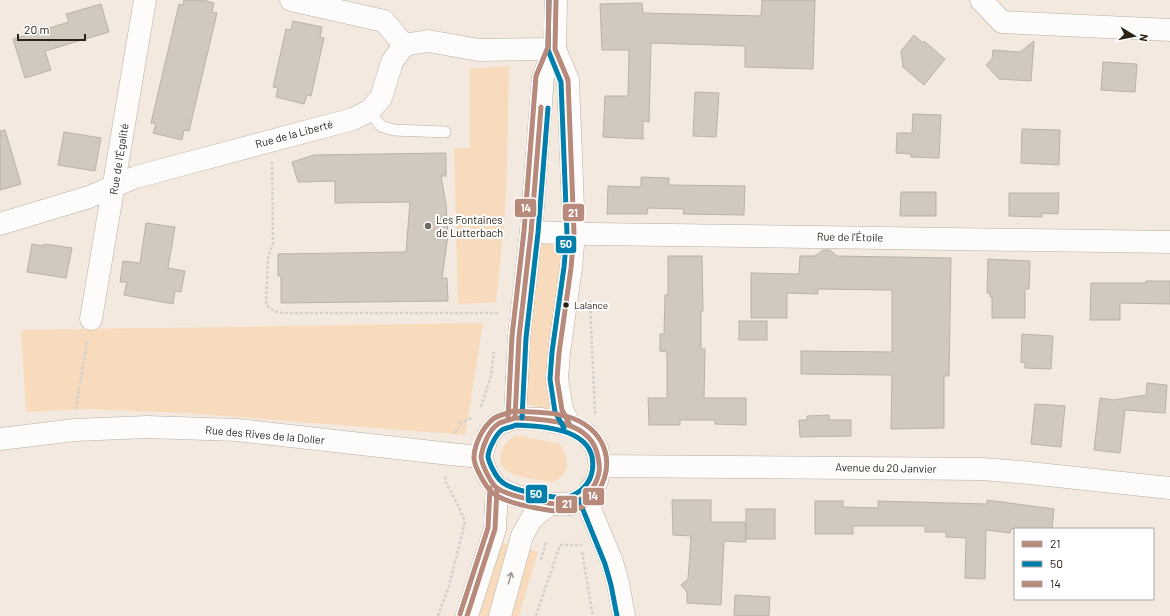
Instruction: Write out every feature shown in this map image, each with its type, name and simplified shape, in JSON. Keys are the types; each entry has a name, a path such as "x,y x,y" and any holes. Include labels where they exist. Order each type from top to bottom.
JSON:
{"street":[{"name":"Rue de l'Égalité","path":"91,318 145,0"},
{"path":"291,0 384,21 404,46 428,41 479,50 555,49"},
{"path":"515,418 519,337 531,232 543,77 555,49 556,0"},
{"path":"982,0 1002,22 1170,30"},
{"name":"Rue de la Liberté","path":"0,224 89,197 136,177 353,119 368,112 381,98 392,62 404,46"},
{"path":"555,49 568,80 574,233 557,379 562,410 570,425"},
{"name":"Rue de l'Étoile","path":"531,232 1170,242"},
{"path":"515,418 541,419 570,425 586,434 598,457 597,481 585,497 571,504 550,504 518,496 497,488 487,474 481,457 488,435 498,424 515,418"},
{"name":"Rue des Rives de la Doller","path":"0,439 74,430 147,427 237,430 481,457"},
{"name":"Avenue du 20 Janvier","path":"598,457 982,469 1170,488"},
{"path":"466,616 494,529 497,488"},
{"path":"585,497 604,541 618,583 624,616"},
{"path":"500,616 522,536 532,518 550,504"}],"lane":[{"path":"368,112 381,126 393,130 445,132"}],"path":[{"path":"270,140 274,174 273,243 268,258 266,306 274,311 282,313 499,313"},
{"path":"590,294 598,457"},
{"path":"74,430 74,420 91,318"},
{"path":"438,616 449,586 465,522"},
{"path":"536,616 560,545 581,546 604,541"},
{"path":"581,546 593,616"}],"shaded area":[{"path":"509,66 505,213 496,302 458,304 454,148 470,148 470,69"},
{"path":"539,243 565,243 555,411 526,404 526,386"},
{"path":"483,323 465,435 188,413 85,409 26,412 21,330"},
{"path":"516,435 560,444 567,460 566,471 563,475 552,482 520,476 505,469 501,464 501,453 505,444"},
{"path":"498,542 510,545 490,616 478,616"},
{"path":"526,548 538,552 519,616 507,616"}],"building":[{"path":"184,0 203,0 214,3 212,12 217,13 189,131 184,130 182,140 153,133 156,124 151,123 179,4 183,5"},
{"path":"762,0 815,0 813,69 745,67 745,46 651,43 649,122 643,121 643,139 603,137 605,96 628,96 629,50 602,50 600,4 642,3 643,13 761,16"},
{"path":"101,4 109,32 45,51 51,70 25,78 13,39 69,22 66,14"},
{"path":"293,21 322,27 320,37 324,38 311,96 307,95 304,104 276,97 278,88 273,87 286,29 291,30"},
{"path":"914,35 923,43 924,41 945,59 924,85 903,67 901,51"},
{"path":"1034,41 1031,81 999,79 986,65 992,59 993,50 1020,52"},
{"path":"1103,62 1137,64 1135,92 1101,90"},
{"path":"695,92 719,93 716,137 693,136"},
{"path":"913,114 941,115 939,158 911,157 911,154 896,153 897,133 912,133"},
{"path":"1022,129 1060,130 1059,165 1021,163"},
{"path":"5,130 21,184 0,190 0,131"},
{"path":"64,132 101,138 95,171 58,165"},
{"name":"Les Fontaines de Lutterbach","path":"446,153 446,176 441,176 446,204 448,235 442,278 447,278 448,301 281,303 281,276 278,276 278,254 406,252 410,202 335,203 335,181 298,182 292,162 314,155"},
{"path":"641,177 669,178 669,185 745,186 744,215 683,214 684,209 648,208 647,214 607,214 608,186 641,187"},
{"path":"901,192 936,192 936,216 900,216"},
{"path":"1009,193 1059,193 1058,214 1042,213 1042,217 1009,216"},
{"path":"146,223 175,227 168,268 185,271 181,292 175,291 173,304 124,295 127,282 120,282 123,261 140,263"},
{"path":"32,244 72,248 66,278 27,272"},
{"path":"823,250 830,250 837,256 951,258 949,376 944,376 944,428 891,429 892,375 801,374 801,351 892,352 892,290 818,289 818,294 787,293 787,318 751,318 751,273 799,274 800,256 815,256"},
{"path":"668,256 702,256 703,311 701,311 701,349 705,349 704,398 746,398 746,425 715,424 715,420 680,420 680,425 649,425 648,398 667,398 667,352 660,351 660,334 664,334 665,295 668,295"},
{"path":"988,259 1030,261 1029,289 1025,289 1025,318 992,318 992,297 990,297 990,293 987,293"},
{"path":"1146,281 1170,281 1170,304 1120,303 1120,320 1090,320 1091,283 1146,283"},
{"path":"739,321 767,321 767,340 739,340"},
{"path":"1022,334 1053,336 1051,369 1025,368 1025,363 1021,362"},
{"path":"1147,383 1167,385 1165,413 1125,410 1120,453 1094,450 1100,398 1113,400 1146,395"},
{"path":"1035,404 1065,406 1061,447 1031,444"},
{"path":"829,415 829,420 851,420 851,436 800,437 799,420 807,420 807,416"},
{"path":"672,500 711,500 711,522 745,522 746,542 724,541 721,605 687,603 687,592 681,585 688,579 691,536 673,535"},
{"path":"987,500 1054,509 1052,528 1014,528 1011,529 1010,533 986,530 985,579 965,578 966,538 946,537 946,532 925,532 925,526 853,526 853,534 815,534 815,501 843,501 843,507 878,508 878,501 987,504"},
{"path":"746,509 775,509 775,539 746,539"},
{"path":"735,595 770,597 769,616 734,616"}],"transit line":[{"name":"50","path":"549,0 548,50 561,82 567,233 550,379 555,412 564,428"},
{"name":"14","path":"508,418 512,336 524,231 536,76 548,47 549,0"},
{"name":"21","path":"556,0 555,49 568,80 574,233 557,379 562,410 570,425"},
{"name":"21","path":"515,418 519,337 531,232 541,107"},
{"name":"50","path":"522,418 526,338 538,233 548,108"},
{"name":"14","path":"513,411 497,416 489,422 480,436 476,446 474,460 480,476 490,490 500,497 510,501 548,510 570,511 587,504 599,490 607,466 606,454 602,443 595,433 585,424 565,416 515,411"},
{"name":"21","path":"515,418 539,419 565,424 587,435 594,445 599,464 598,476 590,492 583,498 571,504 564,505 533,500 511,494 497,488 489,478 483,463 481,456 483,447 489,434 498,424 515,418"},
{"name":"50","path":"516,425 555,429 579,438 588,447 592,458 591,476 584,487 571,496 557,497 524,491 514,488 501,481 491,466 488,457 489,450 497,435 503,429 516,425"},
{"name":"14","path":"460,614 488,528 490,488"},
{"name":"21","path":"467,616 495,529 497,488"},
{"name":"50","path":"579,500 605,564 617,616"}],"place":[{"name":"Les Fontaines de Lutterbach","path":"428,226"},
{"name":"Lalance","path":"566,305"}]}
